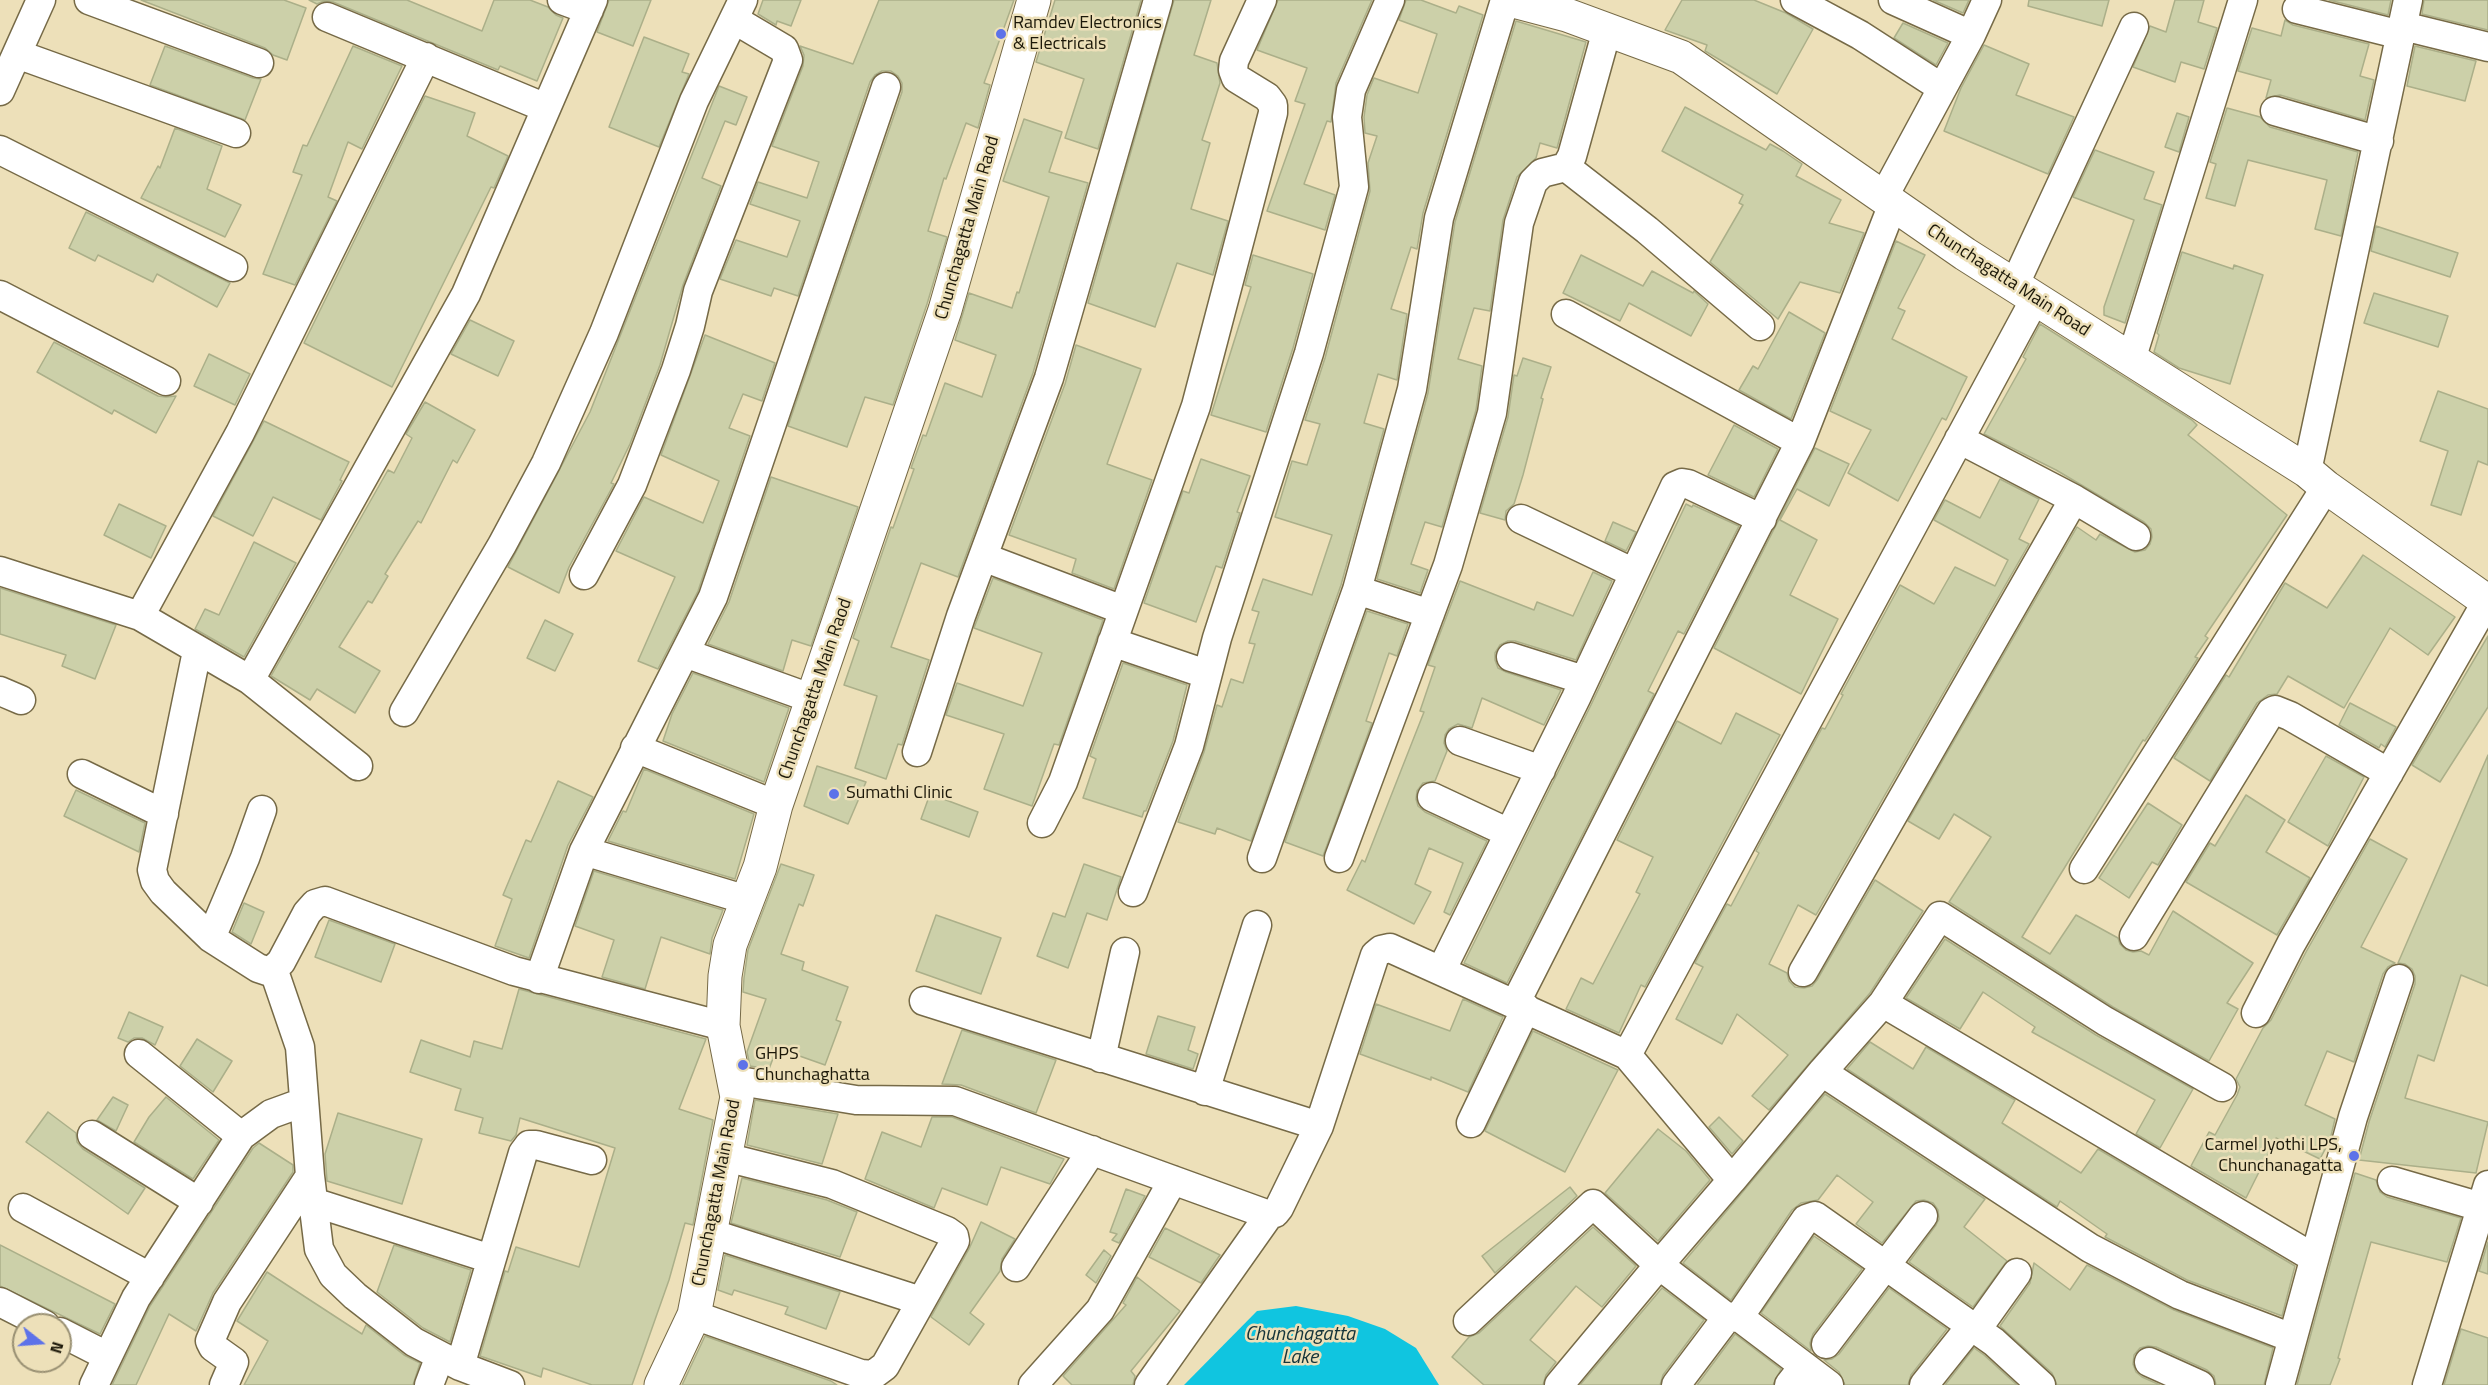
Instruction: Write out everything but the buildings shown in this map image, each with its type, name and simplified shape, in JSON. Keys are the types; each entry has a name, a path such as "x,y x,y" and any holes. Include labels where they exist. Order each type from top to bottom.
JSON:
{"street":[{"path":"0,90 41,0"},
{"path":"89,0 260,63"},
{"path":"250,680 466,294 591,5 562,0"},
{"name":"Chunchagatta Main Raod","path":"661,1385 694,1315 737,1097 723,1026 725,976 730,945 759,867 776,805 945,310 1034,0"},
{"path":"917,752 961,616 1049,378 1158,0"},
{"path":"1042,823 1063,782 1196,406 1274,113 1273,105 1267,97 1236,78 1233,70 1234,61 1262,0"},
{"path":"1133,892 1189,746 1206,674 1267,477 1309,353 1354,187 1347,117 1351,90 1390,0"},
{"path":"1263,858 1357,590 1412,389 1439,218 1505,0"},
{"name":"Chunchagatta Main Road","path":"1510,0 1570,8 1607,30 1681,57 2024,292 2316,479 2487,601"},
{"path":"1795,0 1860,35 1942,88"},
{"path":"1893,0 1971,35"},
{"path":"1471,1123 1520,1006 1800,442 1888,201 1942,88 1971,35 1986,0"},
{"path":"2131,360 2243,0"},
{"path":"2297,9 2404,20 2488,47"},
{"path":"404,712 502,545 546,463 604,333 694,101 739,10 784,49 788,60 698,291 676,370 632,485 584,574"},
{"path":"327,17 546,108"},
{"path":"2084,869 2316,479 2404,20"},
{"path":"1627,1055 1959,439 2024,292 2134,27"},
{"path":"1566,167 1579,134 1607,30"},
{"path":"17,54 236,133"},
{"path":"140,616 240,433 426,57"},
{"path":"539,978 584,851 717,586 886,87"},
{"path":"2275,111 2379,141"},
{"path":"0,150 233,267"},
{"path":"1566,167 1647,230 1760,326"},
{"path":"1339,858 1448,565 1492,413 1519,222 1533,182 1542,173 1566,167"},
{"path":"0,295 166,381"},
{"path":"1566,314 1800,442"},
{"path":"1959,439 2074,499 2136,536"},
{"path":"1441,971 1584,681 1674,486 1682,483 1762,519"},
{"path":"1803,972 2074,499"},
{"path":"1521,519 1634,573"},
{"path":"983,557 1124,610"},
{"path":"0,571 140,616 250,680 358,766"},
{"path":"1357,590 1430,614"},
{"path":"2256,1013 2291,945 2487,601"},
{"path":"1112,642 1206,674"},
{"path":"197,651 152,870 154,881 163,892 211,938 258,968 270,972 281,962 307,913 315,904 325,901 514,971 723,1026"},
{"path":"685,653 813,699"},
{"path":"1511,657 1584,681"},
{"path":"2134,936 2271,712 2275,710 2290,716 2389,773"},
{"path":"1460,741 1541,770"},
{"path":"636,748 776,805"},
{"path":"82,774 164,814"},
{"path":"1432,797 1509,833"},
{"path":"211,938 245,858 262,810"},
{"path":"584,851 747,900"},
{"path":"1559,1385 1822,1072 1883,1003 1940,916 2105,1021 2222,1088"},
{"path":"1205,1091 1257,925"},
{"path":"1149,1385 1269,1215 1275,1213 1279,1208 1319,1126 1375,955 1381,950 1390,948 1627,1055 1732,1180"},
{"path":"1101,1058 1125,952"},
{"path":"274,970 300,1047 311,1189 319,1249 333,1275 355,1296 414,1342 450,1361 510,1385"},
{"path":"2280,1385 2353,1117 2399,978"},
{"path":"924,1001 1319,1126"},
{"path":"1883,1003 2314,1258"},
{"path":"139,1054 241,1136"},
{"path":"1822,1072 2090,1248 2180,1295 2292,1338"},
{"path":"734,1080 856,1100 955,1101 1269,1215"},
{"path":"94,1385 136,1298 241,1136 271,1114 304,1102"},
{"path":"92,1135 199,1202"},
{"path":"429,1385 450,1361 491,1259 523,1153 528,1145 536,1145 592,1160"},
{"path":"1016,1267 1092,1150"},
{"path":"694,1315 861,1374 873,1375 885,1366 955,1241 954,1236 947,1231 832,1184 725,1158"},
{"path":"1033,1385 1100,1310 1173,1180"},
{"path":"2392,1181 2485,1196 2480,1238 2427,1385"},
{"path":"311,1189 491,1259"},
{"path":"224,1385 234,1362 213,1347 210,1341 227,1302 311,1189"},
{"path":"1468,1321 1593,1204 1659,1265 1733,1316 1797,1376 1829,1385"},
{"path":"23,1208 150,1277"},
{"path":"1676,1385 1733,1316 1806,1219 1811,1216 1815,1216 1994,1342 2042,1385"},
{"path":"1826,1344 1923,1216"},
{"path":"710,1233 921,1302"},
{"path":"1924,1385 1974,1328 2017,1273"},
{"path":"0,1302 22,1313"},
{"path":"72,1338 107,1356"},
{"path":"2149,1362 2200,1385"}],"water":[{"name":"Chunchagatta Lake","path":"1296,1306 1348,1316 1385,1329 1416,1348 1439,1385 1184,1385 1257,1311"}],"place":[{"name":"Ramdev Electronics & Electricals","path":"1001,34"},
{"name":"Sumathi Clinic","path":"834,794"},
{"name":"GHPS Chunchaghatta","path":"743,1065"},
{"name":"Carmel Jyothi LPS, Chunchanagatta","path":"2354,1156"}]}
